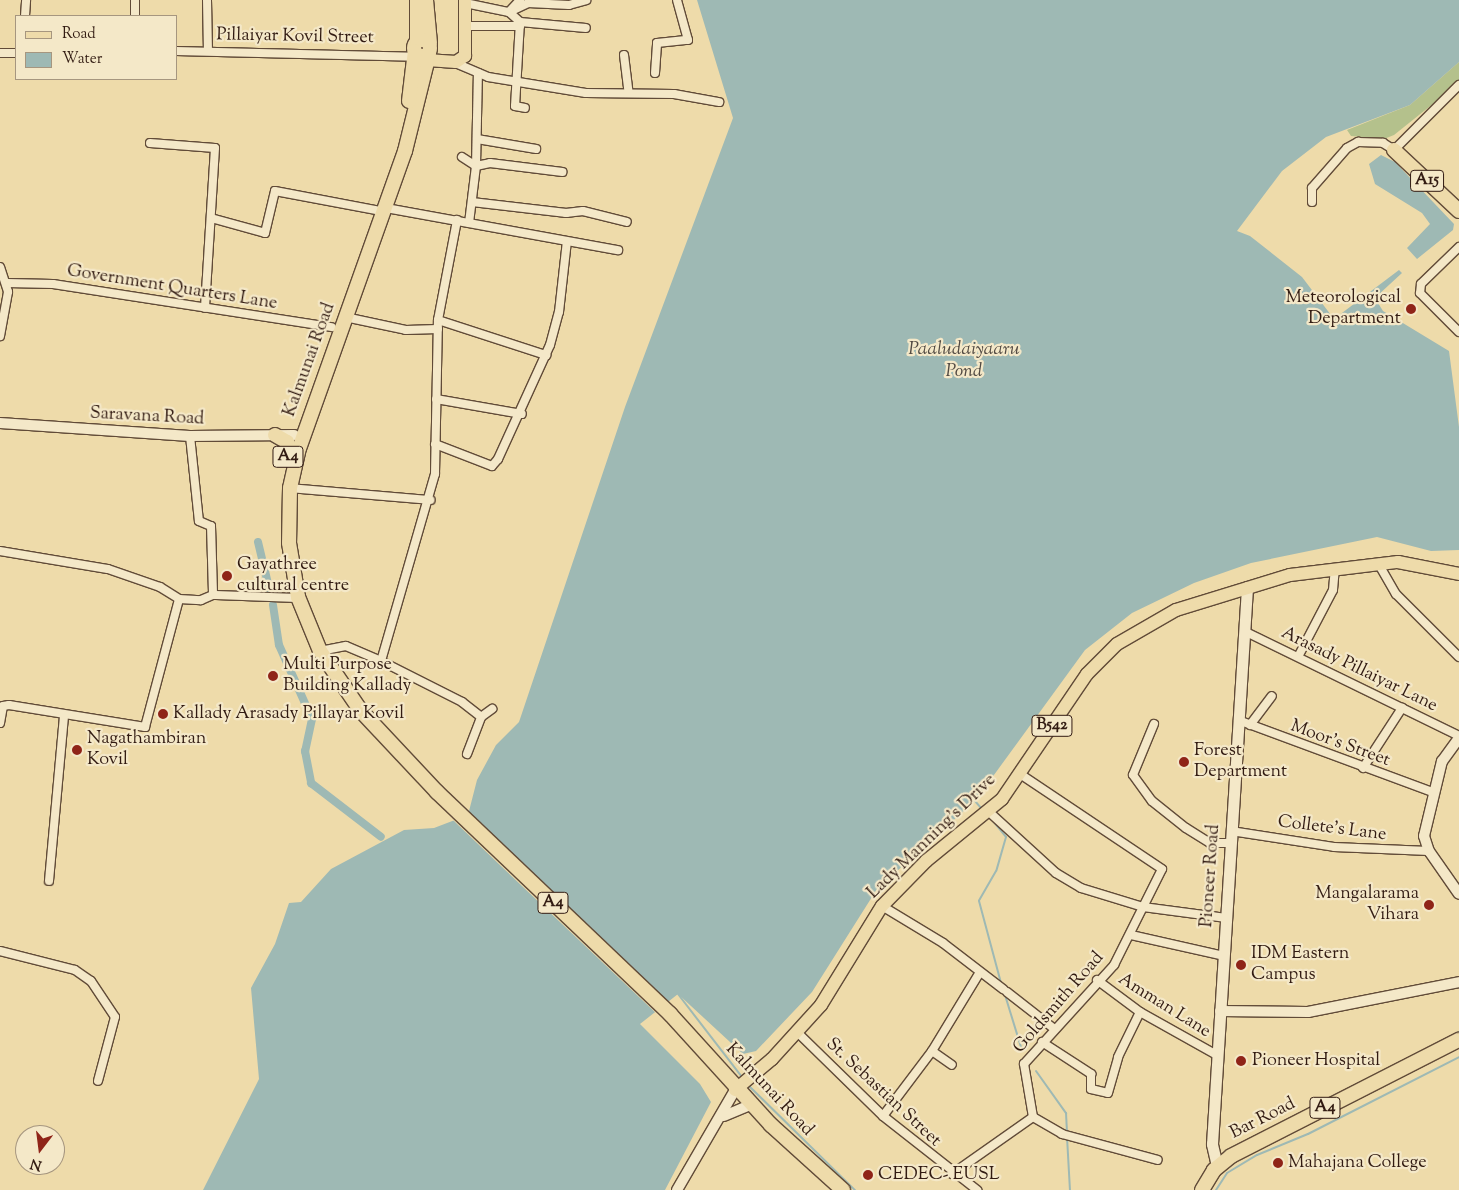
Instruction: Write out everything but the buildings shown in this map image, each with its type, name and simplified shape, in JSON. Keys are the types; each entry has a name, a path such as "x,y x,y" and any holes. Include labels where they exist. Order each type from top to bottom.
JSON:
{"highway":[{"name":"A4","path":"417,0 423,51"},
{"name":"A4","path":"423,51 426,0"},
{"name":"Kalmunai Road","path":"423,51 381,209 299,448 290,488 288,543 295,598 320,650 356,706 435,794"},
{"name":"A15","path":"1394,150 1459,211"},
{"name":"Kalmunai Road","path":"381,209 332,327 289,451 283,525 295,598 308,639 343,698 435,794 669,1015 734,1085 843,1190"},
{"path":"275,435 288,442 289,451"},
{"name":"Bar Road","path":"1202,1190 1218,1166 1459,1040"},
{"name":"Bar Road","path":"1213,1190 1222,1174 1241,1160 1459,1050"},
{"name":"Kalmunai Road","path":"734,1085 748,1106 832,1190"}],"main road":[{"path":"423,51 449,61 465,56 468,26 465,1"},
{"name":"Lady Manning’s Drive","path":"734,1085 752,1076 797,1032 821,1005 882,906 988,810 1020,774 1087,674 1117,644 1154,619 1247,587 1335,568 1378,562 1416,563 1459,574"},
{"name":"Pioneer Road","path":"1218,1166 1212,1144 1238,720 1246,632 1247,587"}],"street":[{"path":"25,15 26,0"},
{"path":"135,0 135,15"},
{"path":"207,0 208,50"},
{"path":"510,12 520,0"},
{"path":"510,12 528,3 569,5 586,0"},
{"path":"655,73 657,43 688,40 677,0"},
{"path":"465,1 510,12 520,24 516,106 525,108"},
{"path":"468,26 520,24 586,28"},
{"name":"Pillaiyar Kovil Street","path":"178,51 423,51"},
{"path":"0,53 15,53"},
{"path":"624,55 629,92"},
{"path":"449,61 478,73 517,82 586,93 629,92 719,102"},
{"path":"469,223 476,166 478,73"},
{"path":"1312,202 1309,193 1316,182 1354,143 1383,144 1394,150 1459,85"},
{"path":"476,139 536,149"},
{"path":"150,143 215,148 205,308"},
{"path":"462,157 476,166 490,163 562,172"},
{"path":"211,218 265,233 275,190 381,209 457,220 618,250"},
{"path":"472,202 566,213 583,211 627,222"},
{"path":"381,661 430,500 435,444 438,320 457,220"},
{"path":"435,444 492,466 522,414 546,355 560,312 567,240"},
{"path":"1459,247 1421,284 1420,293 1459,332"},
{"path":"0,267 7,283 1,331"},
{"name":"Government Quarters Lane","path":"7,283 53,284 332,327"},
{"path":"345,317 406,330 438,329"},
{"path":"438,320 546,355"},
{"path":"436,399 522,414"},
{"name":"Saravana Road","path":"0,422 190,436 294,435"},
{"path":"190,436 199,521 211,526 213,595"},
{"path":"290,488 430,500"},
{"path":"0,551 108,569 160,587 179,600 201,600 213,595 295,598"},
{"path":"1378,562 1396,594 1459,657"},
{"path":"1299,656 1333,590 1335,568"},
{"path":"0,723 2,706 145,727 179,600"},
{"name":"Arasady Pillaiyar Lane","path":"1246,632 1299,656 1459,737"},
{"path":"320,650 346,646 381,661 462,702 481,717"},
{"path":"1250,725 1272,696"},
{"path":"1363,768 1402,708"},
{"path":"467,754 481,717 492,709"},
{"path":"49,881 64,716"},
{"name":"Moor's Street","path":"1238,720 1363,768 1433,792"},
{"path":"1154,724 1133,775 1152,801 1186,828 1210,843 1230,843"},
{"path":"1459,737 1442,761 1433,792 1424,836 1429,851 1459,894"},
{"name":"Goldsmith Road","path":"1020,774 1162,869 1131,935 1114,965 1097,980 1053,1028 1022,1070 1033,1117"},
{"path":"988,810 1056,873 1089,892 1143,907 1226,918"},
{"name":"Collete's Lane","path":"1231,831 1334,847 1429,851"},
{"path":"882,906 980,972 1053,1028"},
{"path":"1131,935 1224,956"},
{"path":"0,951 75,970 91,981 115,1017 98,1082"},
{"path":"882,1116 932,1051 980,972"},
{"name":"Amman Lane","path":"1097,980 1140,1012 1217,1055"},
{"path":"1220,1011 1308,1012 1459,982"},
{"path":"1042,1042 1091,1074 1091,1089 1108,1093 1118,1057 1140,1012"},
{"name":"St. Sebastian Street","path":"797,1032 882,1116 952,1174 977,1190"},
{"path":"932,1051 952,1066"},
{"path":"676,1190 721,1118 734,1085"},
{"path":"721,1118 748,1106"},
{"path":"952,1174 1033,1117 1062,1134 1158,1160"}],"green space":[{"path":"1459,62 1459,83 1394,135 1384,139 1351,136 1347,130 1410,105"}],"water":[{"name":"Paaludaiyaaru Pond","path":"697,0 1459,0 1459,62 1410,105 1326,137 1282,171 1237,231 1250,236 1302,277 1334,319 1399,270 1402,273 1377,296 1378,303 1383,311 1449,351 1459,427 1459,550 1431,551 1377,537 1251,563 1194,583 1132,613 1085,650 975,801 877,889 812,992 756,1051 743,1054 678,994 640,1024 700,1084 711,1102 665,1190 203,1190 259,1079 251,988 275,944 289,903 301,902 331,869 404,830 434,828 468,815 477,780 496,745 519,722 625,407 733,118"},
{"path":"1381,155 1395,162 1454,224 1453,230 1417,259 1407,248 1430,224 1422,213 1375,184 1369,164"}],"pier":[{"path":"465,814 667,1006 657,1014 453,820"}],"waterway":[{"path":"258,542 271,596"},
{"path":"273,605 279,645 312,719 305,751 311,783 381,837"},
{"path":"975,801 982,809"},
{"path":"989,816 1006,837 996,871 979,901 1001,983"},
{"path":"678,994 742,1077"},
{"path":"1005,995 1021,1047"},
{"path":"1401,1062 1459,1032"},
{"path":"1216,1190 1227,1173 1257,1155 1308,1134 1459,1057"},
{"path":"1036,1071 1066,1113 1067,1133"},
{"path":"748,1085 855,1190"},
{"path":"1067,1137 1070,1190"}],"place":[{"name":"Meteorological Department","path":"1411,309"},
{"name":"Gayathree cultural centre","path":"227,576"},
{"name":"Multi Purpose Building Kallady","path":"273,676"},
{"name":"Kallady Arasady Pillayar Kovil","path":"163,714"},
{"name":"Nagathambiran Kovil","path":"77,750"},
{"name":"Forest Department","path":"1184,762"},
{"name":"Mangalarama Vihara","path":"1429,905"},
{"name":"IDM Eastern Campus","path":"1241,965"},
{"name":"Pioneer Hospital","path":"1241,1061"},
{"name":"Mahajana College","path":"1278,1163"},
{"name":"CEDEC- EUSL","path":"868,1175"}]}
